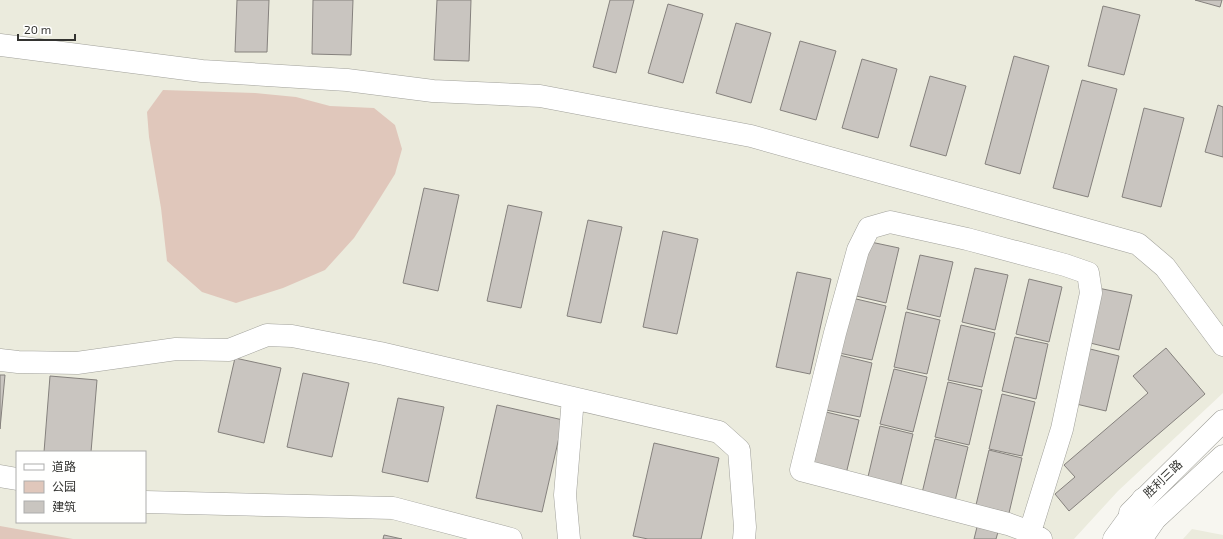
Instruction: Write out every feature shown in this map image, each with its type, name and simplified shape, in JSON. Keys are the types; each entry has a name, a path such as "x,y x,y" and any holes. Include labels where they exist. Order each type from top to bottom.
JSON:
{"main road":[{"path":"0,45 202,70 347,80 433,91 540,96 751,136 1138,244 1165,267 1223,346"},
{"path":"890,222 967,239 1065,265 1088,273 1091,293 1062,429 1035,536 1008,524 800,470 858,250 869,228 890,222"},
{"path":"0,360 18,362 77,363 176,349 229,350 267,335 292,336 380,353 719,432 739,450 745,527 744,539"},
{"path":"568,539 566,496 573,398"},
{"name":"胜利三路","path":"1106,539 1143,499 1223,421"},
{"name":"胜利三路","path":"1141,539 1155,519 1223,456"},
{"path":"0,476 16,479"},
{"path":"1114,539 1143,499"},
{"path":"146,502 393,508 511,539"},
{"path":"1137,539 1155,519"}],"shaded area":[{"path":"0,0 1223,0 1223,393 1118,491 1074,539 0,539"},
{"path":"1192,529 1223,535 1223,539 1183,539"}],"green space":[{"path":"163,90 255,93 296,97 330,106 374,108 395,125 402,149 395,174 354,238 325,270 283,288 236,303 202,292 167,261 161,208 149,137 147,112"},
{"path":"0,526 73,539 0,539"}],"building":[{"path":"237,0 269,0 267,52 235,52"},
{"path":"313,0 353,0 351,55 312,54"},
{"path":"437,0 471,0 469,61 434,60"},
{"path":"610,0 634,0 616,73 593,67"},
{"path":"1195,0 1222,0 1220,7"},
{"path":"668,4 703,14 683,83 648,73"},
{"path":"1103,6 1140,15 1124,75 1088,66"},
{"path":"736,23 771,33 751,103 716,93"},
{"path":"800,41 836,51 816,120 780,110"},
{"path":"1014,56 1049,66 1020,174 985,164"},
{"path":"862,59 897,69 878,138 842,128"},
{"path":"930,76 966,86 946,156 910,146"},
{"path":"1082,80 1117,89 1088,197 1053,188"},
{"path":"1218,105 1223,107 1223,157 1205,152"},
{"path":"1144,108 1184,118 1161,207 1122,197"},
{"path":"424,188 459,195 438,291 403,283"},
{"path":"508,205 542,212 521,308 487,301"},
{"path":"588,220 622,227 601,323 567,316"},
{"path":"663,231 698,239 677,334 643,327"},
{"path":"866,241 899,248 886,303 852,295"},
{"path":"920,255 953,262 940,317 907,309"},
{"path":"975,268 1008,275 995,330 962,322"},
{"path":"797,272 831,279 810,374 776,367"},
{"path":"1029,279 1062,287 1049,342 1016,334"},
{"path":"1098,288 1132,295 1119,350 1086,342"},
{"path":"852,298 886,306 872,360 839,353"},
{"path":"906,312 940,320 927,374 894,367"},
{"path":"961,325 995,333 982,387 948,380"},
{"path":"1015,337 1048,344 1036,399 1002,391"},
{"path":"1086,348 1119,356 1106,411 1072,403"},
{"path":"1166,348 1205,394 1069,511 1055,494 1075,477 1064,465 1148,393 1133,376"},
{"path":"839,355 872,363 860,417 826,410"},
{"path":"235,358 281,368 264,443 218,432"},
{"path":"894,369 927,377 913,432 880,424"},
{"path":"303,373 349,383 332,457 287,447"},
{"path":"0,375 5,375 0,429"},
{"path":"50,376 97,380 91,451 44,451"},
{"path":"948,382 982,390 969,445 935,437"},
{"path":"1002,394 1035,402 1022,456 989,449"},
{"path":"398,398 444,407 428,482 382,472"},
{"path":"497,405 563,420 542,512 476,498"},
{"path":"826,412 859,420 846,474 813,466"},
{"path":"880,426 913,434 900,488 867,481"},
{"path":"935,439 968,447 955,501 922,493"},
{"path":"654,443 719,458 701,539 648,539 633,536"},
{"path":"989,450 1022,458 1009,513 976,505"},
{"path":"977,527 998,532 996,539 974,539"},
{"path":"384,535 402,539 383,539"}]}
